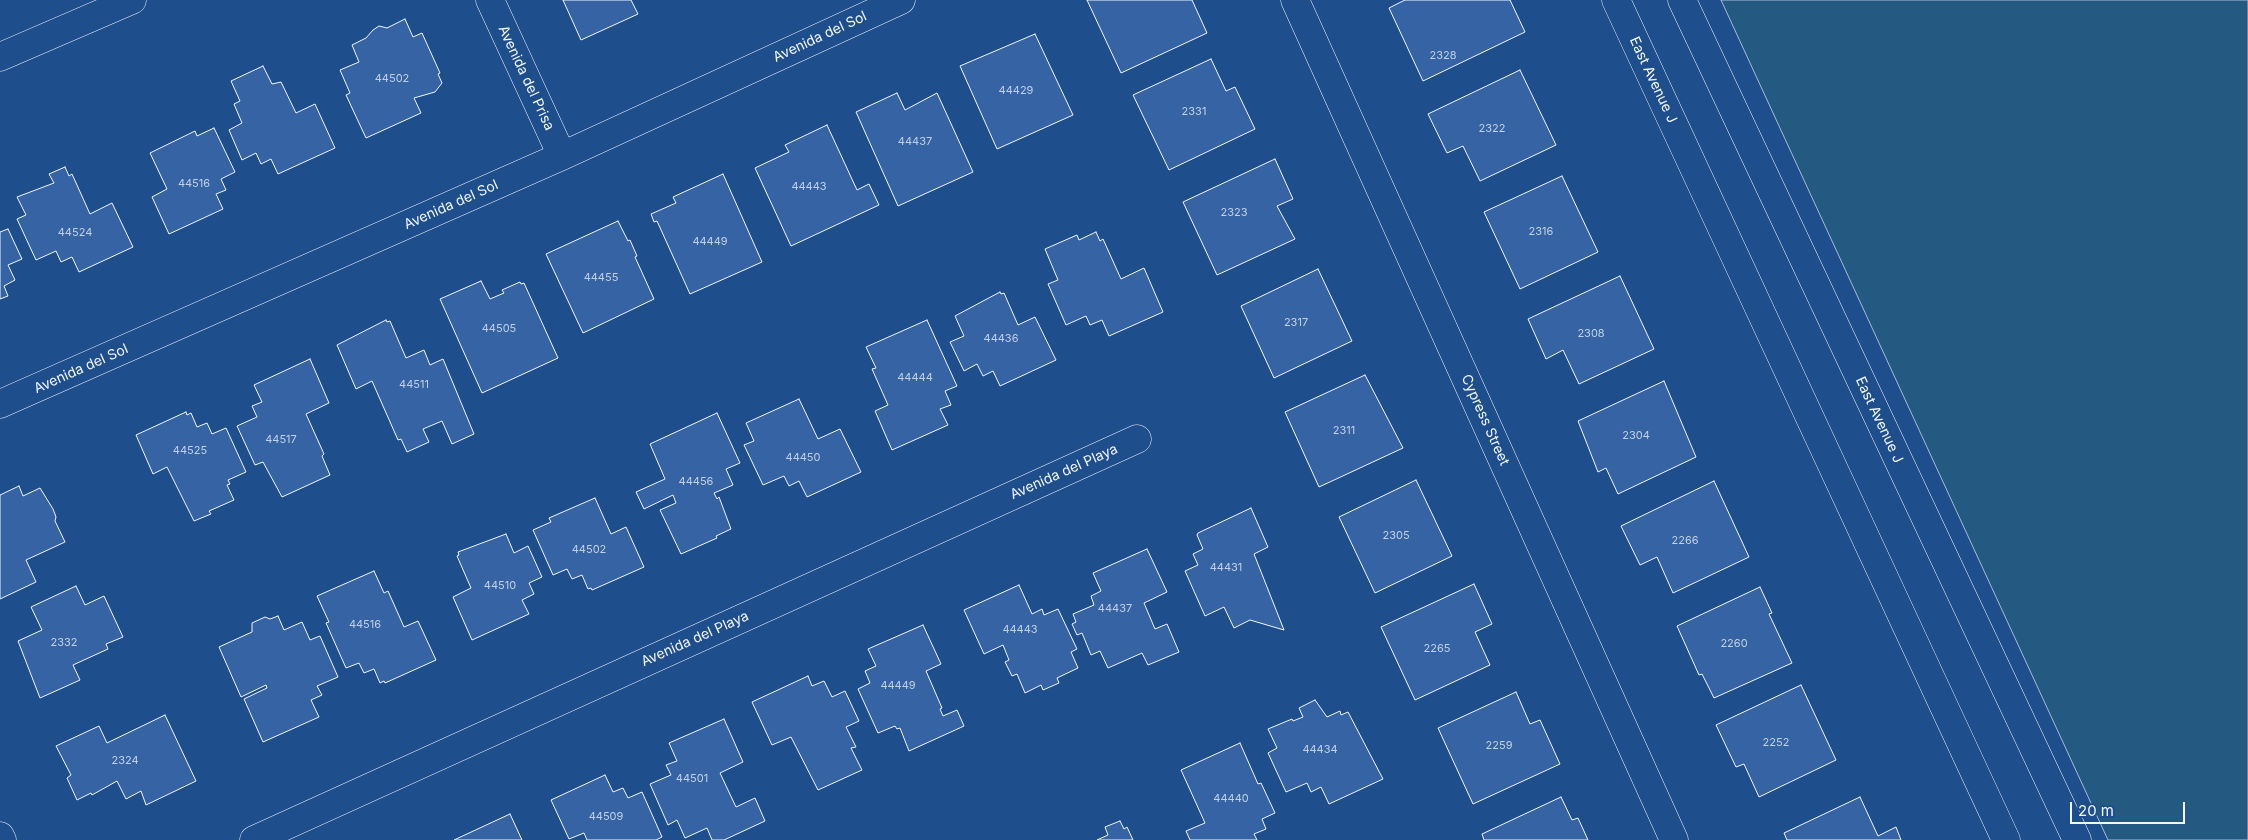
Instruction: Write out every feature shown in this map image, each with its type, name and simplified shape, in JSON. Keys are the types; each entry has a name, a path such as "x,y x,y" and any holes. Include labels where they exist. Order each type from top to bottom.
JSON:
{"street":[{"path":"0,57 132,0"},
{"name":"Avenida del Prisa","path":"490,0 562,156"},
{"name":"Avenida del Sol","path":"0,404 562,156 901,0"},
{"name":"Cypress Street","path":"1296,0 1674,840"},
{"name":"East Avenue J","path":"1616,0 2006,840"},
{"name":"East Avenue J","path":"1682,0 2077,840"},
{"name":"Avenida del Playa","path":"254,840 1137,439"},
{"path":"0,836 2,840"}],"shaded area":[{"path":"1721,0 2248,0 2248,840 2108,840"}],"building":[{"path":"563,0 631,0 638,14 581,40"},
{"path":"1087,0 1192,0 1207,33 1121,73"},
{"path":"1405,0 1510,0 1525,32 1423,81 1389,8"},
{"path":"405,19 413,37 422,33 440,73 438,74 442,83 435,92 414,98 421,113 366,138 346,95 350,93 340,70 359,62 352,45 366,38 379,26 387,28"},
{"path":"1035,34 1073,115 997,149 960,66"},
{"path":"1211,59 1226,91 1235,87 1255,129 1169,170 1133,95"},
{"path":"263,66 272,84 281,82 296,113 315,104 335,148 278,174 271,159 261,164 256,153 242,160 229,130 242,123 234,104 240,101 231,81"},
{"path":"1520,70 1556,145 1480,181 1463,146 1447,153 1428,114"},
{"path":"897,93 905,110 937,93 973,172 898,206 856,112"},
{"path":"827,125 857,190 869,184 879,205 791,246 755,168 789,152 785,145"},
{"path":"214,128 235,172 221,179 226,190 216,194 223,209 169,234 152,197 167,189 150,153 195,131 197,136"},
{"path":"1275,159 1293,199 1277,206 1295,239 1217,275 1183,202"},
{"path":"65,167 69,176 72,174 90,214 112,203 133,247 79,272 72,257 61,262 56,251 36,260 17,219 26,215 17,197 54,183 49,174"},
{"path":"723,174 762,262 690,294 657,221 654,222 651,214 676,203 673,197"},
{"path":"1562,176 1598,252 1520,289 1484,212"},
{"path":"618,221 628,241 630,240 637,256 635,257 654,299 583,333 546,254"},
{"path":"8,229 22,259 8,265 15,280 4,286 8,296 0,299 0,232"},
{"path":"1096,232 1100,241 1103,239 1121,279 1144,268 1163,312 1109,336 1102,320 1090,325 1086,316 1066,325 1048,284 1058,280 1045,249 1077,235 1079,240"},
{"path":"1318,269 1352,341 1274,378 1241,306"},
{"path":"1620,276 1654,349 1579,384 1563,350 1546,359 1528,319"},
{"path":"481,281 490,299 504,293 502,290 520,282 521,284 524,283 558,358 482,393 440,299"},
{"path":"1000,292 1001,294 1004,293 1018,325 1035,317 1056,360 1000,386 993,371 983,376 977,364 964,371 950,342 964,336 955,316"},
{"path":"386,320 387,322 390,321 406,358 424,350 430,365 443,359 474,434 452,444 442,421 423,429 429,442 407,452 401,439 398,440 372,381 356,389 337,345"},
{"path":"927,320 957,386 945,391 951,405 940,409 948,425 892,450 875,411 888,405 872,369 876,368 866,347"},
{"path":"310,359 329,403 306,414 324,454 322,456 330,475 282,497 263,462 255,465 237,426 257,417 252,406 262,402 254,385"},
{"path":"1365,375 1403,448 1319,487 1285,412"},
{"path":"1664,381 1696,457 1618,494 1606,468 1598,472 1578,421"},
{"path":"799,399 818,439 840,429 861,472 807,497 799,481 789,486 784,476 763,485 744,445 754,441 746,423"},
{"path":"186,412 187,415 191,413 197,427 207,423 212,434 226,428 246,472 228,480 230,484 227,485 234,500 209,511 211,514 194,521 167,467 153,474 136,435"},
{"path":"717,413 740,463 726,469 733,485 714,493 717,499 719,497 731,529 716,536 717,538 681,554 660,510 676,503 673,495 644,509 636,492 665,479 650,444"},
{"path":"1416,480 1452,556 1375,593 1339,517"},
{"path":"1714,481 1749,557 1673,593 1657,557 1640,565 1621,526"},
{"path":"19,486 23,496 40,488 53,509 56,517 55,521 65,542 26,560 36,582 0,599 0,495"},
{"path":"595,498 611,534 626,527 644,567 592,590 591,588 588,589 582,575 572,579 567,569 553,575 533,530 551,522 549,518"},
{"path":"1251,508 1268,547 1254,554 1284,630 1250,620 1234,628 1224,607 1205,616 1185,571 1198,565 1193,554 1203,549 1197,535 1198,533"},
{"path":"506,534 514,553 528,546 542,577 529,583 534,594 522,600 529,614 472,640 453,597 471,588 457,556 459,555 458,552"},
{"path":"1147,549 1167,592 1144,603 1155,629 1167,624 1179,652 1148,665 1142,653 1108,668 1100,651 1091,655 1082,633 1077,635 1072,624 1076,622 1073,614 1094,605 1091,596 1101,591 1093,573"},
{"path":"374,571 384,593 388,591 404,627 418,621 436,660 385,683 384,681 380,683 374,669 364,673 359,663 346,668 326,623 329,622 317,596"},
{"path":"1474,584 1492,624 1475,632 1490,665 1415,700 1381,627"},
{"path":"1019,585 1032,614 1042,609 1044,615 1058,609 1077,649 1071,652 1078,668 1057,678 1059,683 1043,690 1041,685 1025,693 1017,674 1012,676 1005,662 1009,660 1003,645 984,654 964,610"},
{"path":"76,586 85,605 104,596 123,637 106,644 108,649 73,665 80,680 40,698 18,641 42,630 31,607"},
{"path":"1760,587 1772,613 1769,614 1792,663 1714,698 1702,674 1699,675 1677,626"},
{"path":"278,616 284,630 302,622 310,640 320,636 338,677 317,686 322,695 311,700 319,717 263,742 244,699 267,688 266,685 241,697 219,647 252,632 252,623 265,617 270,619"},
{"path":"923,625 941,664 926,671 942,708 940,709 943,716 957,710 964,726 909,751 900,728 897,729 895,726 878,733 858,689 870,683 865,671 876,666 868,649"},
{"path":"808,676 812,686 824,681 832,697 845,691 859,721 846,727 856,747 851,748 862,770 818,790 791,737 772,745 752,702"},
{"path":"1801,685 1836,760 1759,797 1744,764 1736,767 1716,725"},
{"path":"1516,692 1530,724 1540,720 1560,764 1473,804 1438,728"},
{"path":"1315,700 1327,717 1340,711 1341,715 1348,712 1383,779 1329,804 1321,787 1311,792 1307,783 1286,792 1268,753 1277,748 1268,729 1292,719 1293,721 1303,717 1299,708"},
{"path":"165,715 196,781 146,805 141,791 126,799 117,781 92,795 91,793 77,800 67,778 71,775 56,746 99,726 107,743"},
{"path":"724,719 743,762 720,773 736,807 755,798 765,821 724,840 712,840 707,828 685,838 677,820 668,825 650,784 671,775 666,765 677,761 669,743"},
{"path":"1240,743 1258,784 1261,783 1275,813 1262,819 1266,829 1254,834 1257,840 1190,840 1186,831 1205,823 1181,770"},
{"path":"605,775 613,792 623,788 628,798 642,792 662,837 656,840 587,840 584,833 569,839 551,800"},
{"path":"1561,797 1572,820 1578,818 1588,840 1484,840 1482,834"},
{"path":"1860,797 1878,836 1896,827 1901,840 1787,840 1784,833"},
{"path":"510,814 522,840 454,840"},
{"path":"1120,821 1124,829 1127,827 1133,840 1097,840 1108,835 1105,827"}]}
